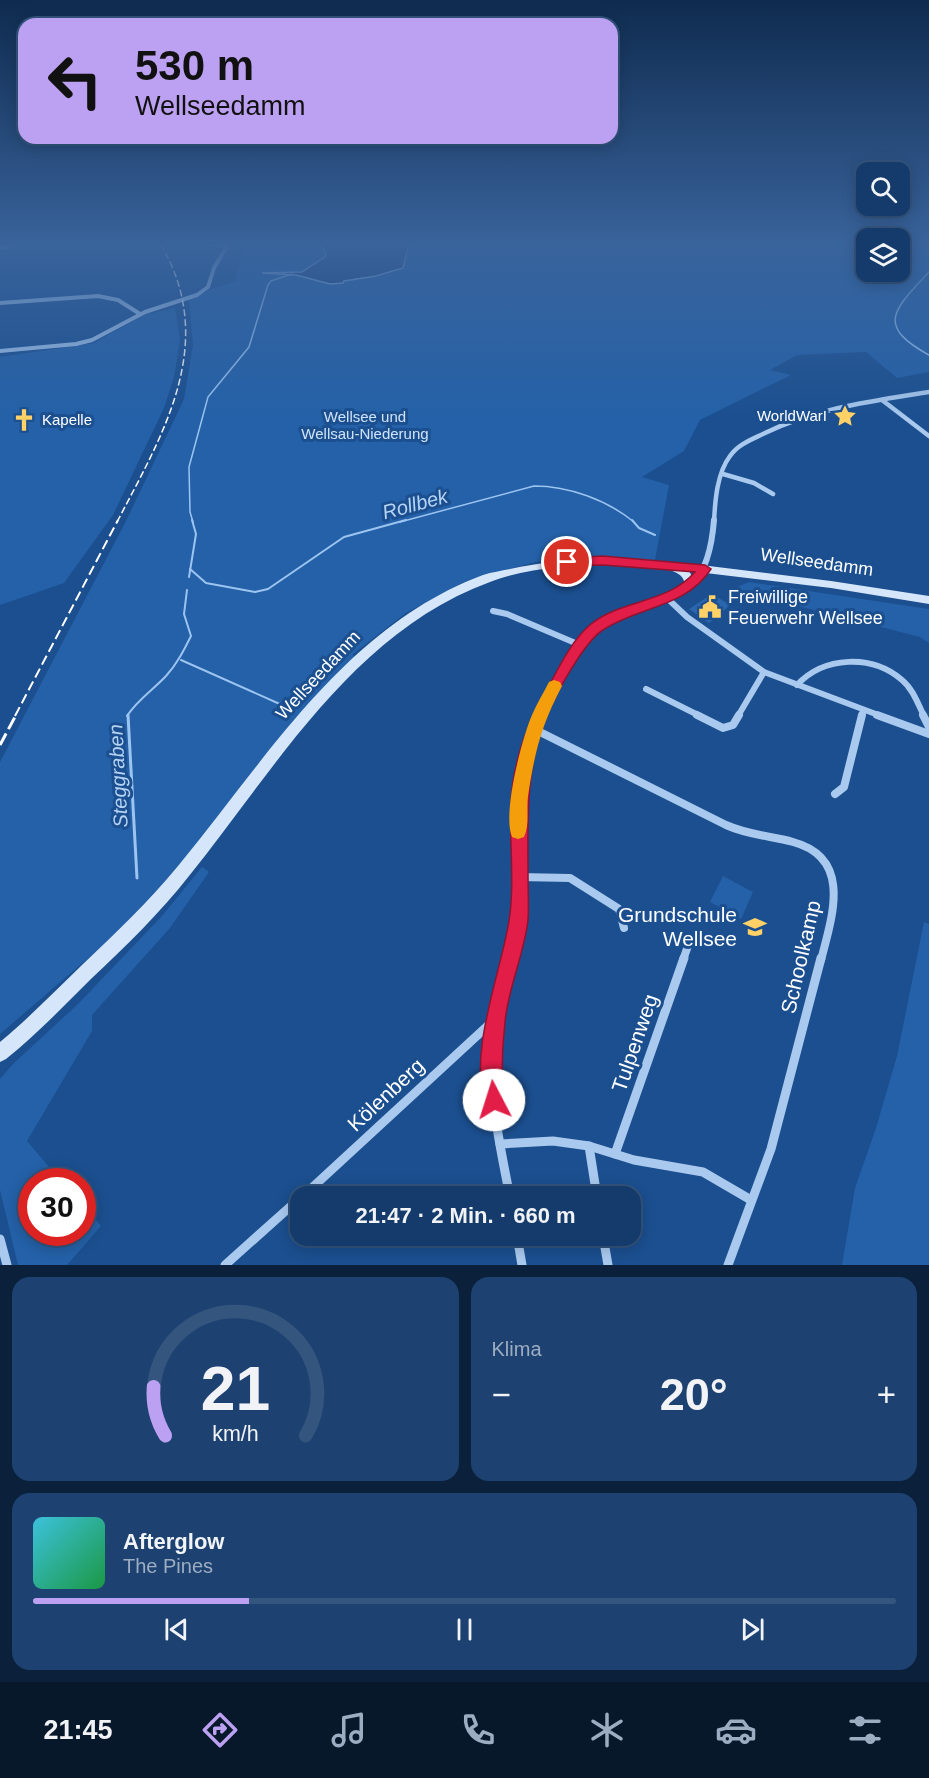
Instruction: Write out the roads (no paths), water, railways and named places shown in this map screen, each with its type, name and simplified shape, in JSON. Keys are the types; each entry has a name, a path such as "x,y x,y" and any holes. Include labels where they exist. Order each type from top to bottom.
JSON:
{"main road":[{"name":"Wellseedamm","path":"0,1053 69,990 167,890 323,696 356,662 404,621 458,590 524,568 592,561 705,569 863,589 929,600"},
{"path":"670,565 687,574 691,585"}],"street":[{"path":"121,302 140,314"},
{"path":"0,351 76,344 93,340 140,314 171,302"},
{"path":"508,1186 491,1078 495,1020 519,918 519,801 525,762 534,729 559,676 580,645 596,628 608,620 668,599 691,585 705,569 708,565 717,494 728,459 734,451 791,420 929,392"},
{"path":"882,400 929,436"},
{"path":"723,474 754,483 773,494"},
{"path":"668,599 687,617 764,672 929,734"},
{"path":"493,611 580,645"},
{"path":"797,685 801,678 832,662 855,661 886,671 906,685 929,727"},
{"path":"646,689 723,728 733,725 764,672"},
{"path":"835,794 844,787 863,711"},
{"name":"Schoolkamp","path":"534,729 742,832 782,839 813,850 823,858 830,871 834,883 835,901 831,920 771,1149 728,1265"},
{"path":"519,878 570,878 619,909 624,928"},
{"name":"Tulpenweg","path":"615,1154 689,944"},
{"name":"Kölenberg","path":"314,1186 495,1020"},
{"path":"500,1144 553,1141 589,1146 662,1166 703,1172 752,1200"},
{"path":"589,1146 595,1186"},
{"name":"Kölenberg","path":"225,1265 290,1208"},
{"path":"0,1239 7,1265"},
{"path":"519,1246 522,1265"},
{"path":"605,1246 608,1265"}],"waterway":[{"name":"Steggraben","path":"193,522 190,512 189,467 208,397 249,347 263,302"},
{"path":"903,302 896,316 896,325 901,335 929,355"},
{"name":"Rollbek","path":"400,522 534,486 561,489 587,496 612,507 633,522"},
{"name":"Steggraben","path":"190,569 196,534 192,520"},
{"name":"Rollbek","path":"190,569 206,583 255,592 268,589 344,537 406,520"},
{"name":"Rollbek","path":"633,522 639,528 655,535"},
{"name":"Rollbek","path":"189,577 190,569"},
{"name":"Steggraben","path":"127,716 135,705 170,671 191,636 184,614 187,590"},
{"path":"181,660 282,705"},
{"name":"Steggraben","path":"128,715 137,878"}],"railway":[{"path":"117,522 152,454 167,420 178,386 185,351 185,316 182,302"},
{"path":"15,716 118,520"},
{"path":"0,745 16,715"}],"place":[{"name":"WorldWarI","path":"845,416"},
{"name":"Kapelle","path":"24,420"},
{"name":"Freiwillige Feuerwehr Wellsee","path":"710,607"},
{"name":"Grundschule Wellsee","path":"755,927"}],"park label":[{"name":"Wellsee und Wellsau-Niederung","path":"365,426"}]}
